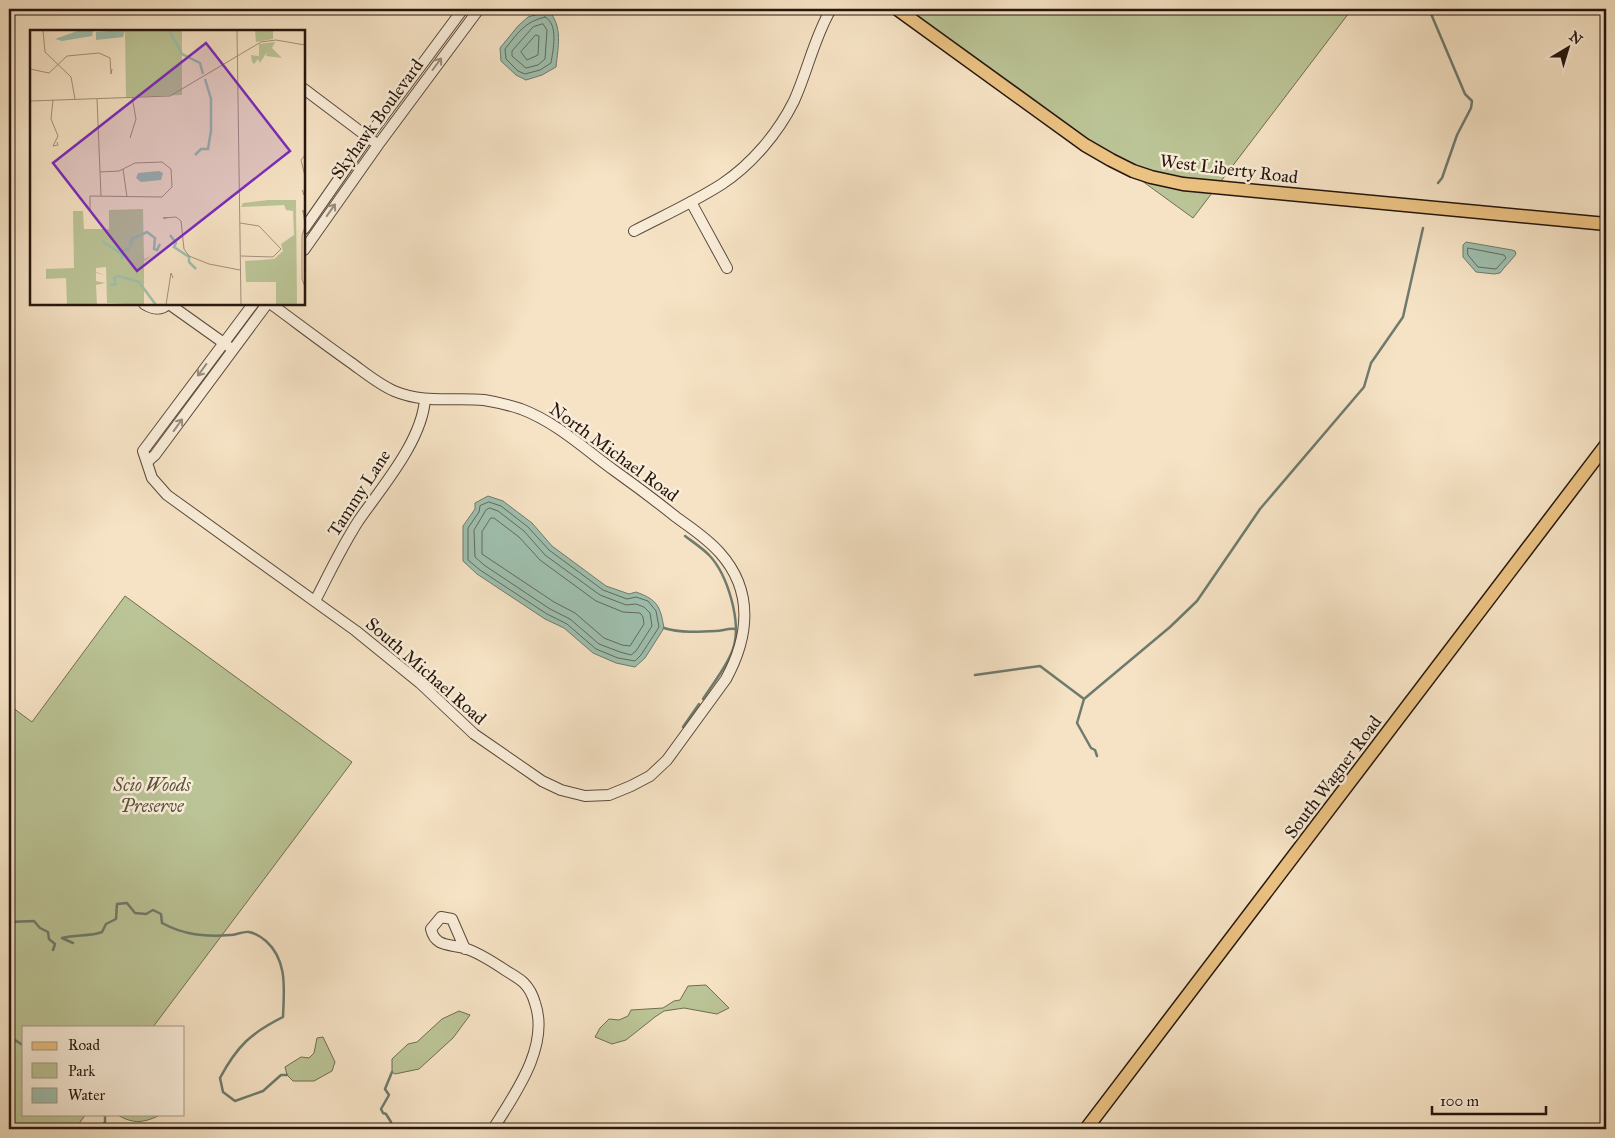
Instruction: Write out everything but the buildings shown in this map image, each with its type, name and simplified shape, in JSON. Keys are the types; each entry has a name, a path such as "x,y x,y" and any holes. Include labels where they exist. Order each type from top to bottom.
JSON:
{"main road":[{"name":"West Liberty Road","path":"897,9 1085,145 1111,160 1151,177 1192,184 1606,224"},
{"name":"South Wagner Road","path":"1086,1129 1606,445"}],"street":[{"name":"Skyhawk Boulevard","path":"305,228 368,137 463,9"},
{"name":"Skyhawk Boulevard","path":"305,249 378,145 479,9"},
{"path":"634,231 691,202 730,178 754,157 785,118 818,34 831,9"},
{"path":"305,90 378,145"},
{"path":"691,202 727,268"},
{"path":"146,305 157,309 168,305"},
{"path":"170,305 233,350"},
{"path":"252,305 222,342 143,451 147,462 156,455 268,305"},
{"name":"North Michael Road","path":"270,305 394,391 424,400 484,400 520,409 537,416 556,428 708,541 730,566 740,589 745,611 744,633 740,649 726,679 667,760"},
{"name":"Tammy Lane","path":"315,602 349,537 398,466 419,424 424,410 424,400"},
{"name":"South Michael Road","path":"147,462 152,478 158,487 178,504 390,658 474,734 542,781 561,790 585,796 609,795 650,776 667,760"},
{"path":"465,948 500,967 524,983 533,997 538,1011 540,1030 536,1050 514,1096 493,1129"}],"green space":[{"path":"906,9 1352,9 1193,218"},
{"name":"Scio Woods Preserve","path":"125,596 352,762 154,1026 22,1026 22,1116 85,1116 75,1129 9,1129 9,705 32,722"},
{"path":"706,985 729,1008 717,1014 684,1008 664,1011 626,1040 612,1044 595,1037 600,1028 609,1019 619,1020 628,1016 631,1010 663,1008 674,1001 680,1000 688,986"},
{"path":"459,1011 470,1015 453,1038 419,1069 395,1074 392,1072 392,1059 408,1044 417,1042 442,1019"},
{"path":"323,1037 335,1062 332,1071 314,1081 293,1081 287,1075 285,1067 301,1057 309,1058 314,1053 317,1038"},
{"path":"119,1116 157,1116 139,1122"}],"water":[{"path":"549,11 558,30 556,67 542,75 526,80 516,75 501,61 500,48 528,17"},
{"path":"1466,242 1512,250 1516,254 1500,273 1476,272 1463,257 1463,245"},
{"path":"488,496 503,501 532,523 552,546 606,586 629,594 636,592 649,598 657,605 664,628 645,658 635,667 616,663 593,653 564,628 545,619 477,574 463,561 463,526 475,509 475,503"}],"waterway":[{"path":"1429,9 1465,94 1472,101 1471,108 1457,135 1442,178 1438,183"},
{"path":"975,675 1040,666 1084,699 1170,627 1197,601 1260,509 1364,387 1371,363 1403,317 1423,228"},
{"path":"685,536 709,555 722,574 731,600 736,626 733,649 730,656 724,669 703,699"},
{"path":"664,628 690,632 735,629"},
{"path":"1084,699 1077,723 1097,756"},
{"path":"683,727 699,704"},
{"path":"73,943 62,938 102,932 106,924 116,919 117,904 127,903 135,913 146,914 153,910 161,914 162,923 187,933 221,936 247,932 260,937 273,949 281,966 284,986 283,1017 246,1041 220,1078 223,1092 235,1101 263,1091 281,1075 287,1075"},
{"path":"9,922 34,921 40,928 48,932 49,939 55,944 53,950"},
{"path":"9,1036 22,1045"},
{"path":"391,1129 391,1122 381,1109 389,1095 385,1089 392,1072"},
{"path":"100,1129 105,1122 105,1116"}]}
